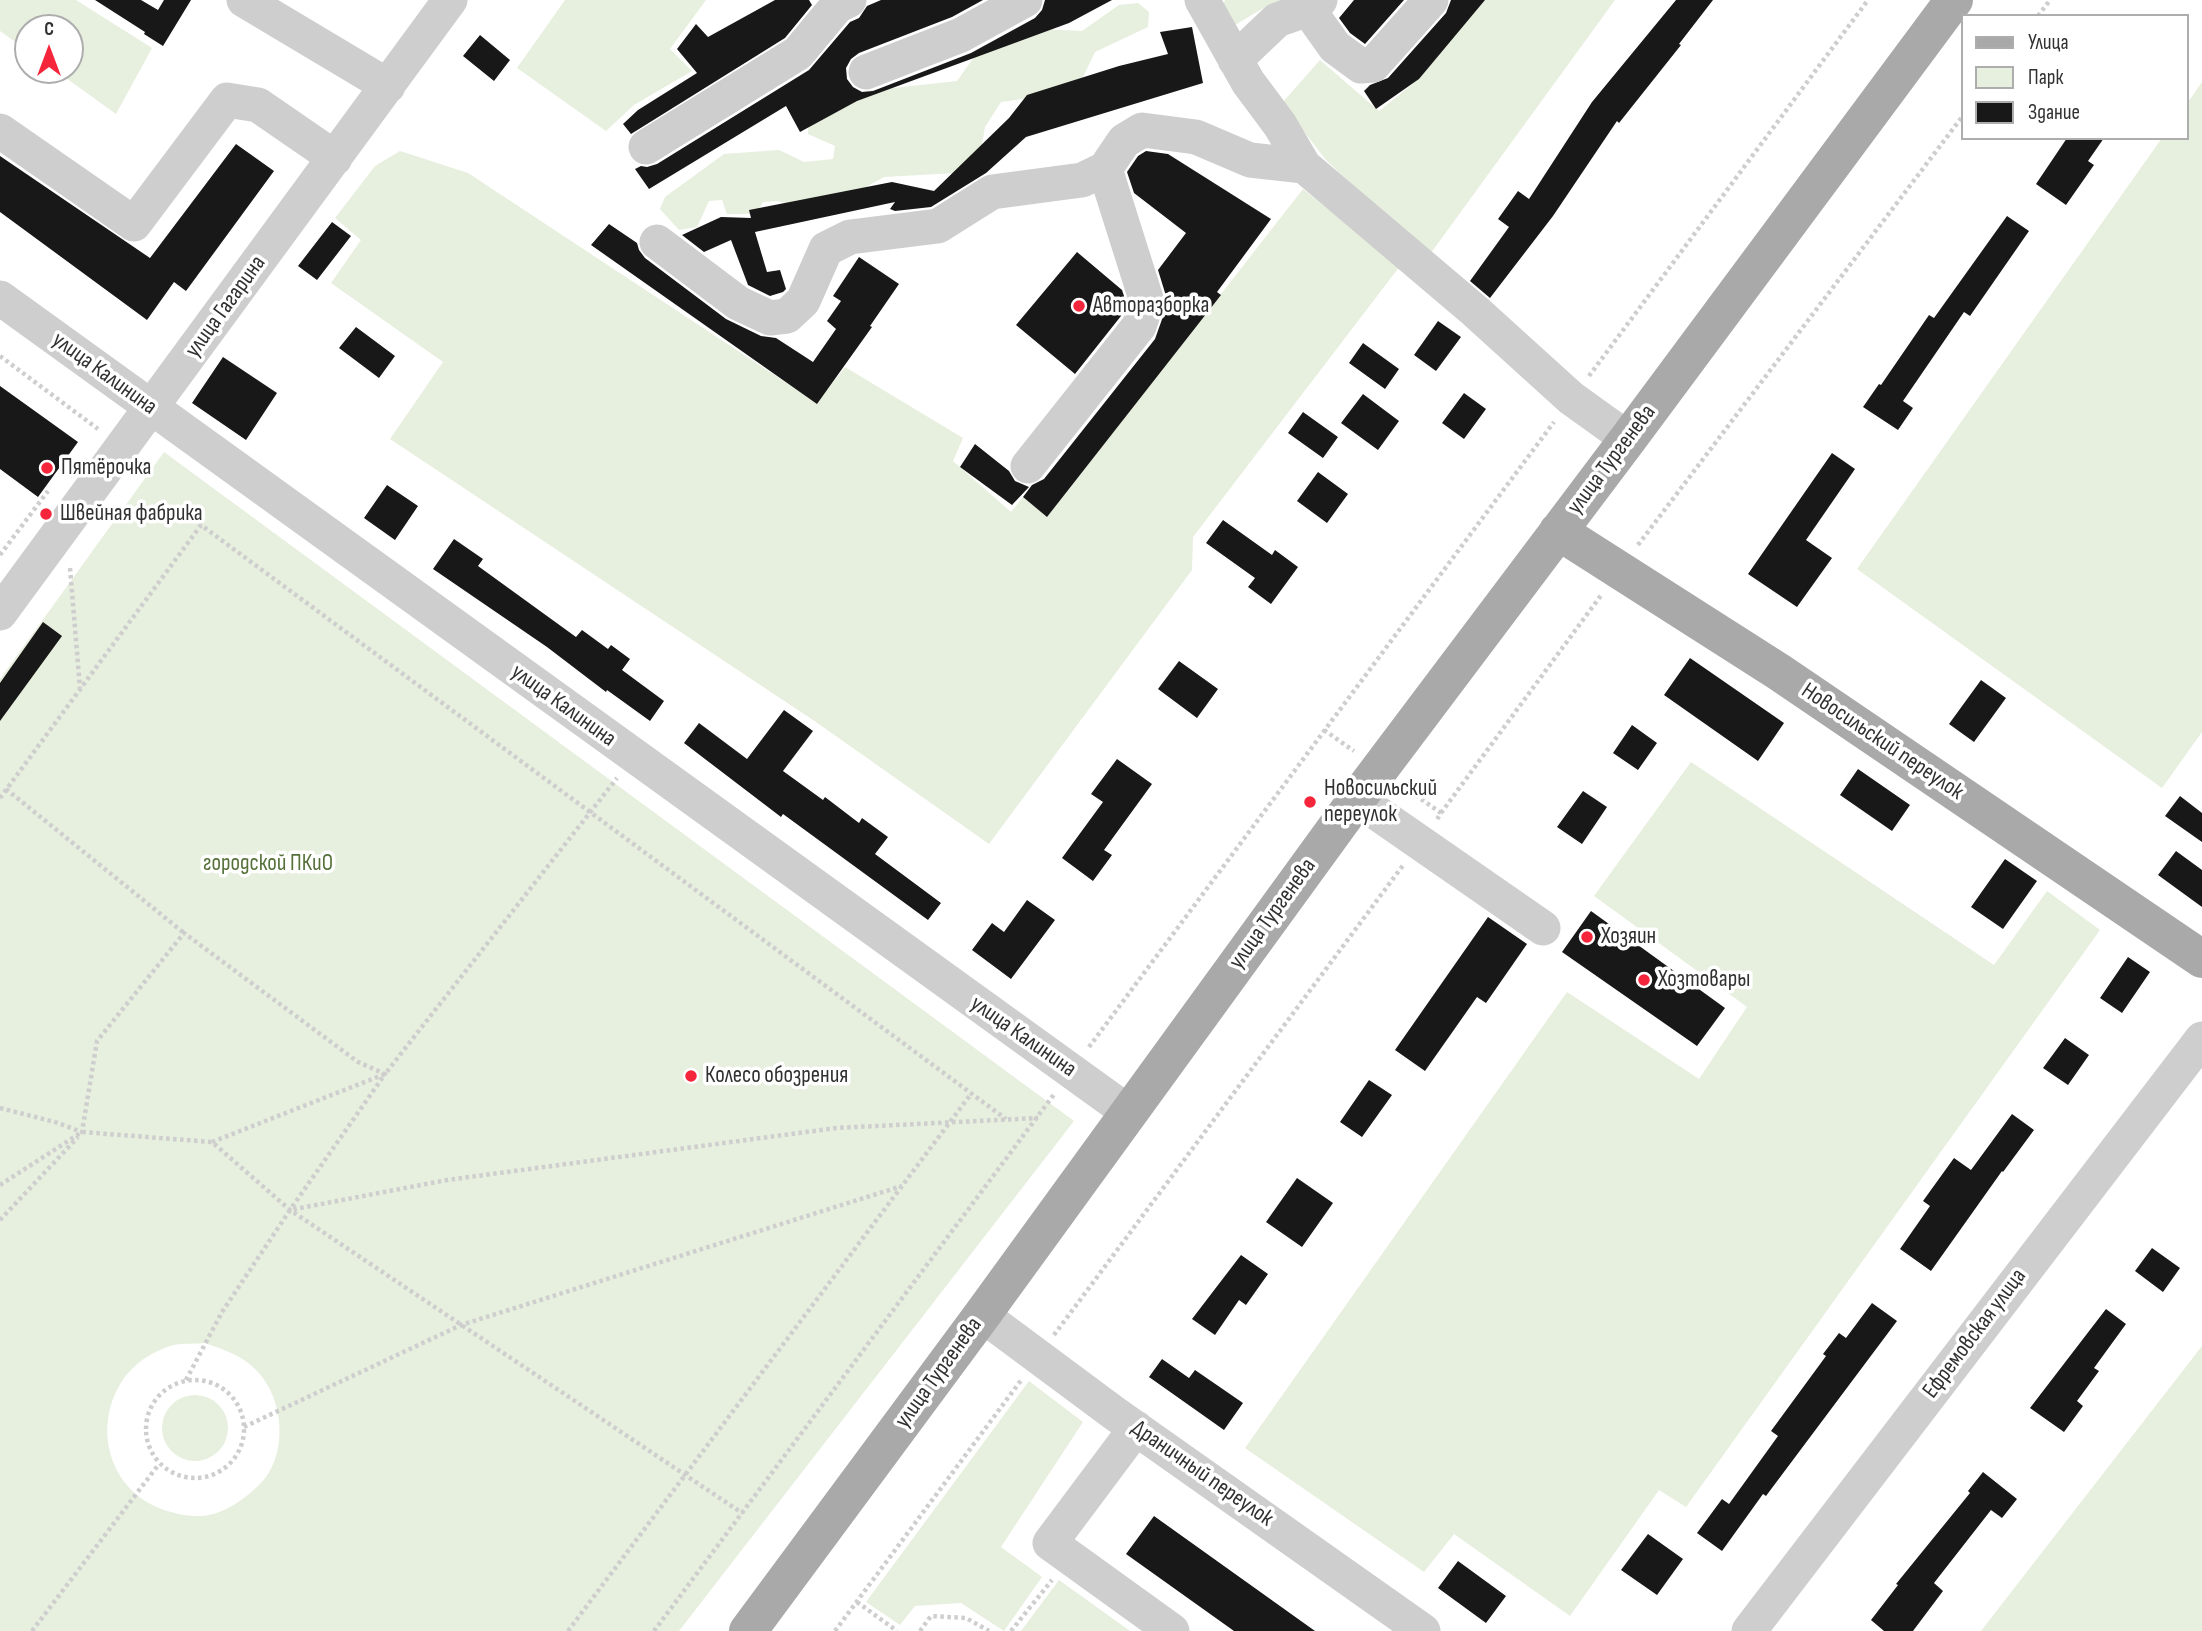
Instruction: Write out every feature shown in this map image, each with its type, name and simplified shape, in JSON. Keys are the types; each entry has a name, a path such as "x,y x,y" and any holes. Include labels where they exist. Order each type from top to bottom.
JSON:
{"main road":[{"name":"улица Тургенева","path":"748,1631 982,1315 1357,799 1954,0"},
{"name":"Новосильский переулок","path":"1558,531 1618,572 1779,672 2202,959"}],"street":[{"path":"244,0 388,86"},
{"name":"улица Гагарина","path":"0,613 450,0"},
{"path":"646,146 798,53 837,6 849,0"},
{"path":"866,72 961,35 1026,0"},
{"path":"1202,0 1248,82 1280,125 1304,166 1475,311 1572,398 1628,439"},
{"path":"1235,60 1277,20 1314,4 1335,47 1361,66 1373,65 1432,0"},
{"path":"0,131 134,224 227,100 258,105 335,158"},
{"path":"657,242 738,303 770,317 787,316 803,301 826,249 850,237 938,226 992,192 1082,180 1105,169 1124,141 1142,130 1196,137 1250,160 1304,166"},
{"path":"1028,466 1139,326 1147,302 1105,169"},
{"name":"улица Калинина","path":"0,298 1128,1112"},
{"path":"1357,799 1543,928"},
{"name":"Ефремовская улица","path":"1749,1631 2202,1038"},
{"name":"Драничный переулок","path":"982,1315 1136,1428 1423,1631"},
{"path":"1136,1428 1050,1543 1172,1631"}],"path":[{"path":"654,1631 1039,1118 1071,1071 1868,0"},
{"path":"835,1631 1618,572 1960,120"},
{"path":"0,356 124,446"},
{"path":"66,524 80,689"},
{"path":"0,797 201,525 1006,1119"},
{"path":"1324,730 1441,814"},
{"path":"186,1380 222,1312 385,1074 618,778"},
{"path":"6,789 184,933 358,1062 385,1074"},
{"path":"0,1220 82,1132 97,1041 184,933"},
{"path":"0,1108 82,1132 212,1142 385,1074"},
{"path":"568,1631 971,1094"},
{"path":"290,1210 447,1180 822,1129 1039,1118"},
{"path":"0,1185 82,1132"},
{"path":"212,1142 290,1210 742,1513"},
{"path":"244,1427 461,1325 902,1186"},
{"path":"186,1380 203,1380 219,1385 232,1396 241,1411 244,1427 242,1444 234,1459 222,1471 206,1477 189,1478 173,1474 159,1464 148,1444 145,1421 150,1406 159,1394 171,1385 186,1380"},
{"path":"32,1631 159,1464"},
{"path":"1011,1631 1070,1557"},
{"path":"857,1602 897,1631"},
{"path":"920,1631 931,1616 966,1618 989,1631"}],"green space":[{"path":"0,0 76,0 152,48 116,114 74,84 84,84 84,14 14,14 14,41 0,31"},
{"path":"565,0 706,0 670,49 692,71 634,105 606,131 517,68"},
{"path":"1225,0 1284,0 1272,3 1235,25 1221,7"},
{"path":"1483,0 1615,0 1428,257 1326,160 1282,103 1320,60 1379,111 1419,79"},
{"path":"1138,3 1149,12 1148,27 1095,52 1083,77 1059,94 1001,102 985,127 980,156 957,173 884,177 821,212 777,201 763,202 756,214 727,214 722,200 709,201 697,227 679,230 660,209 665,197 724,154 779,150 804,162 833,159 835,146 808,134 809,120 857,92 957,81 982,46 1040,29 1082,31 1119,5"},
{"path":"2202,82 2202,732 2162,788 1857,569 2161,140 2188,140 2188,102"},
{"path":"400,151 468,173 817,403 845,367 963,438 953,461 1011,512 1023,497 1047,517 1303,189 1400,266 1193,537 1192,570 989,844 816,722 390,439 443,362 331,283 361,240 335,218 375,166"},
{"name":"городской ПКиО","path":"164,452 1074,1121 679,1631 0,1631 0,679","holes":["205,1343 245,1360 266,1382 278,1412 279,1444 268,1474 242,1499 213,1514 181,1515 151,1504 134,1492 121,1477 112,1460 108,1420 112,1400 122,1381 145,1358 173,1345"]},
{"path":"1691,762 1994,965 2047,891 2100,930 1686,1507 1659,1490 1570,1616 1454,1534 1424,1572 1245,1448 1567,992 1699,1079 1747,1007 1594,896"},
{"path":"2202,1346 2202,1631 1981,1631"},
{"path":"1029,1381 1083,1422 1001,1547 1042,1577 1004,1631 961,1603 915,1606 900,1625 866,1602"},
{"path":"195,1395 208,1398 218,1405 225,1415 228,1428 225,1441 218,1451 208,1458 195,1461 182,1458 172,1451 165,1441 162,1428 165,1415 172,1405 182,1398"},
{"path":"1059,1580 1130,1631 1021,1631"}],"building":[{"path":"95,0 141,0 158,10 164,0 191,0 163,46"},
{"path":"775,0 809,0 812,5 785,38 631,134 623,124 638,110 697,73 677,49 696,24 708,37"},
{"path":"881,0 983,0 952,17 859,53 851,59 846,68 847,79 853,87 862,92 873,91 971,53 1035,18 1042,10 1045,0 1112,0 1069,23 857,101 800,132 786,106 649,189 635,169 657,164 809,70 850,22 859,18 867,6"},
{"path":"1354,0 1404,0 1365,44 1350,33 1339,18"},
{"path":"1451,0 1485,0 1419,79 1376,109 1364,91 1370,85 1388,78 1446,13"},
{"path":"1676,0 1713,0 1679,44 1681,45 1619,123 1617,121 1553,216 1490,298 1470,281 1509,227 1498,219 1518,191 1529,199 1592,102"},
{"path":"1192,27 1203,83 1026,137 986,173 931,207 895,211 890,209 895,202 755,232 767,272 780,270 786,289 783,292 770,296 748,285 731,240 704,252 682,235 721,217 751,218 749,210 892,182 934,191 1009,118 1027,95 1119,66 1168,54 1160,32"},
{"path":"480,35 510,60 494,81 463,56"},
{"path":"2066,140 2103,140 2088,161 2094,165 2066,205 2036,184"},
{"path":"236,144 274,171 186,291 174,282 147,320 0,212 0,156 150,258"},
{"path":"1146,151 1168,154 1271,219 1217,292 1221,295 1047,517 1023,497 1032,485 1044,479 1155,339 1166,308 1166,296 1158,270 1186,233 1134,193 1127,172 1138,156"},
{"path":"2007,216 2029,231 1970,316 1964,312 1903,401 1913,408 1898,430 1863,407 1929,315 1934,318"},
{"path":"332,222 351,236 317,280 298,266"},
{"path":"609,224 637,243 645,258 726,319 761,336 776,338 813,362 836,329 827,321 841,301 833,296 859,257 899,284 817,404 591,245"},
{"path":"1077,252 1122,290 1126,302 1121,316 1075,374 1016,325"},
{"path":"1438,321 1461,337 1436,371 1414,355"},
{"path":"356,327 395,356 379,378 339,348"},
{"path":"1363,343 1399,369 1385,389 1349,363"},
{"path":"223,357 277,393 246,440 192,403"},
{"path":"0,386 78,442 38,497 0,469"},
{"path":"1464,393 1486,409 1464,439 1442,423"},
{"path":"1363,394 1399,421 1378,450 1341,423"},
{"path":"1303,412 1338,437 1323,458 1288,433"},
{"path":"975,444 1009,471 1015,481 1029,487 1012,505 960,467"},
{"path":"1832,453 1855,469 1806,540 1832,558 1797,607 1748,574"},
{"path":"1318,472 1348,494 1327,523 1297,501"},
{"path":"387,485 418,506 395,540 364,518"},
{"path":"1223,520 1272,555 1275,550 1298,567 1271,604 1248,587 1255,578 1206,543"},
{"path":"454,539 483,559 478,566 576,637 582,630 608,649 611,645 630,659 622,670 664,701 650,721 433,569"},
{"path":"43,622 62,636 0,721 0,683"},
{"path":"1690,658 1784,723 1758,761 1664,695"},
{"path":"1179,661 1218,689 1197,718 1158,689"},
{"path":"1981,680 2006,698 1974,742 1949,724"},
{"path":"784,710 813,731 783,771 823,800 825,797 859,823 862,818 888,837 875,854 941,903 928,920 783,814 781,817 684,743 699,723 747,759"},
{"path":"1632,725 1657,743 1638,770 1613,753"},
{"path":"1117,759 1152,784 1104,850 1112,855 1093,881 1062,858 1103,802 1091,794"},
{"path":"1858,769 1910,805 1892,831 1840,795"},
{"path":"1583,791 1607,807 1582,844 1557,827"},
{"path":"2180,796 2202,813 2202,842 2165,816"},
{"path":"2176,851 2202,870 2202,907 2158,875"},
{"path":"2005,859 2037,881 2003,929 1971,907"},
{"path":"1027,900 1055,920 1011,979 972,950 992,923 1004,932"},
{"name":"Хозтовары","path":"1591,911 1725,1008 1697,1046 1562,952"},
{"path":"1488,917 1527,944 1486,1003 1477,997 1425,1071 1395,1050"},
{"path":"2128,957 2150,972 2122,1013 2100,998"},
{"path":"2065,1038 2089,1055 2068,1085 2043,1068"},
{"path":"1369,1080 1392,1095 1362,1137 1340,1122"},
{"path":"2012,1114 2034,1130 1931,1271 1900,1249 1930,1206 1923,1201 1954,1158 1971,1170"},
{"path":"1297,1178 1333,1203 1302,1247 1266,1222"},
{"path":"2152,1248 2180,1268 2163,1292 2135,1271"},
{"path":"1241,1255 1268,1274 1246,1305 1239,1300 1215,1335 1192,1319"},
{"path":"1872,1303 1897,1321 1722,1551 1697,1533 1722,1499 1729,1504 1778,1436 1771,1431 1826,1356 1823,1354 1839,1333 1846,1338"},
{"path":"2106,1309 2126,1324 2094,1368 2099,1371 2077,1401 2083,1406 2064,1432 2030,1408"},
{"path":"1162,1359 1189,1378 1195,1370 1243,1403 1224,1430 1149,1377"},
{"path":"1983,1472 2017,1499 2002,1518 1991,1510 1934,1583 1943,1591 1913,1631 1884,1631 1871,1620 1898,1585 1896,1584 1970,1493 1968,1491"},
{"path":"1154,1516 1315,1631 1234,1631 1126,1554"},
{"path":"1648,1534 1683,1559 1657,1595 1621,1570"},
{"path":"1458,1561 1506,1596 1486,1623 1438,1588"}],"place":[{"name":"Авторазборка","path":"1079,306"},
{"name":"Пятёрочка","path":"47,468"},
{"name":"Швейная фабрика","path":"46,514"},
{"name":"Новосильский переулок","path":"1310,802"},
{"name":"Хозяин","path":"1587,937"},
{"name":"Хозтовары","path":"1644,980"},
{"name":"Колесо обозрения","path":"691,1076"}]}
